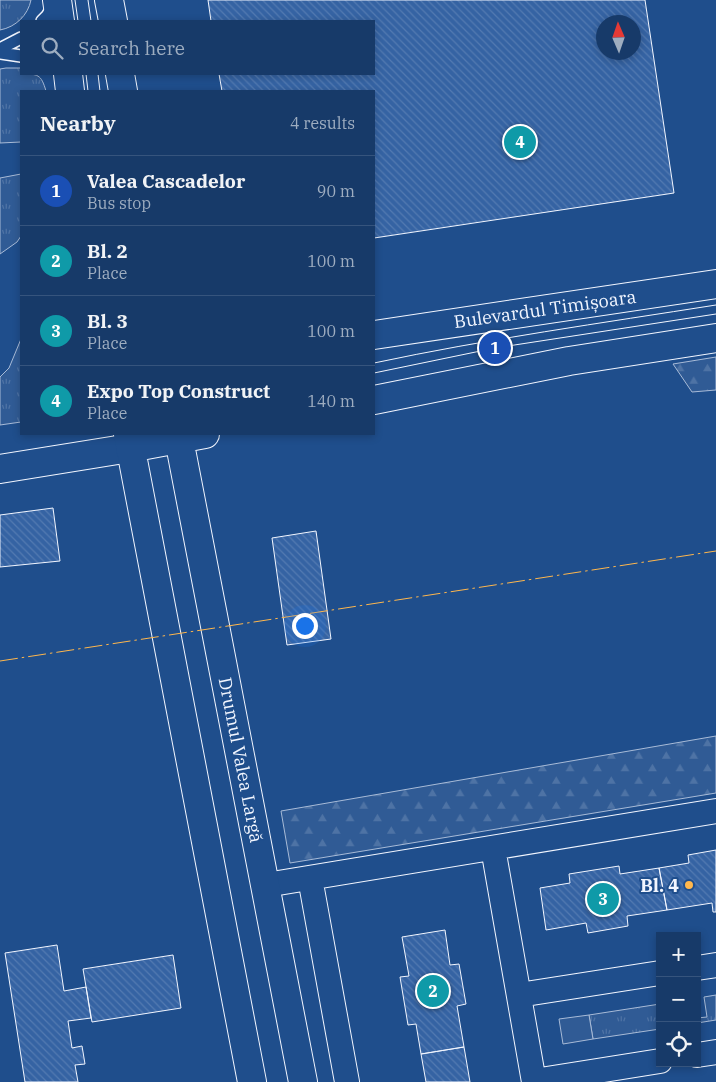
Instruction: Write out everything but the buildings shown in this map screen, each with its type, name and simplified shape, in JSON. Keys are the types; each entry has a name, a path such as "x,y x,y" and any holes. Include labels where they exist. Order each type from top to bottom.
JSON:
{"main road":[{"path":"57,0 60,20"},
{"path":"109,0 112,20"},
{"path":"68,75 70,90"},
{"path":"120,75 123,90"},
{"name":"Bulevardul Timișoara","path":"375,334 716,284"},
{"path":"375,400 569,361 716,338"},
{"path":"63,460 89,435"},
{"path":"0,469 63,460 133,439 188,436"},
{"name":"Drumul Valea Largă","path":"188,436 266,885 303,1082"},
{"path":"133,439 252,1082"}],"street":[{"path":"266,885 716,812"},
{"path":"493,848 534,1082 656,1062"},
{"path":"310,878 347,1082"},
{"path":"701,967 716,965"},
{"path":"519,995 656,975"},
{"path":"701,1055 716,1052"}],"lane":[{"path":"43,20 57,0"},
{"path":"0,49 20,39"},
{"path":"0,54 20,56"}],"green space":[{"path":"0,0 31,0 27,11 20,20 0,30"},
{"path":"20,68 20,75 38,76 46,90 20,90 20,142 0,143 0,69"},
{"path":"20,174 20,238 17,242 0,254 0,178"},
{"path":"20,341 20,422 0,425 0,377 9,368"},
{"path":"716,357 716,390 692,392 673,364"},
{"path":"716,736 716,793 290,863 281,811"},
{"path":"716,995 716,1020 701,1022 701,1018 707,1017 704,997"},
{"path":"656,1005 656,1030 593,1039 589,1015"}],"shaded area":[{"path":"589,1015 593,1039 563,1044 559,1019"}],"tram line":[{"path":"75,0 78,20"},
{"path":"88,0 91,20"},
{"path":"86,75 88,90"},
{"path":"98,75 100,90"},
{"path":"375,363 502,339 716,305"},
{"path":"375,373 495,348 716,314"}],"power":[{"path":"0,661 716,551"}],"place":[{"name":"Expo Top Construct","path":"520,142"},
{"name":"Valea Cascadelor","path":"495,348"},
{"name":"Bl. 4","path":"689,885"},
{"name":"Bl. 3","path":"603,899"},
{"name":"Bl. 2","path":"433,991"}]}
